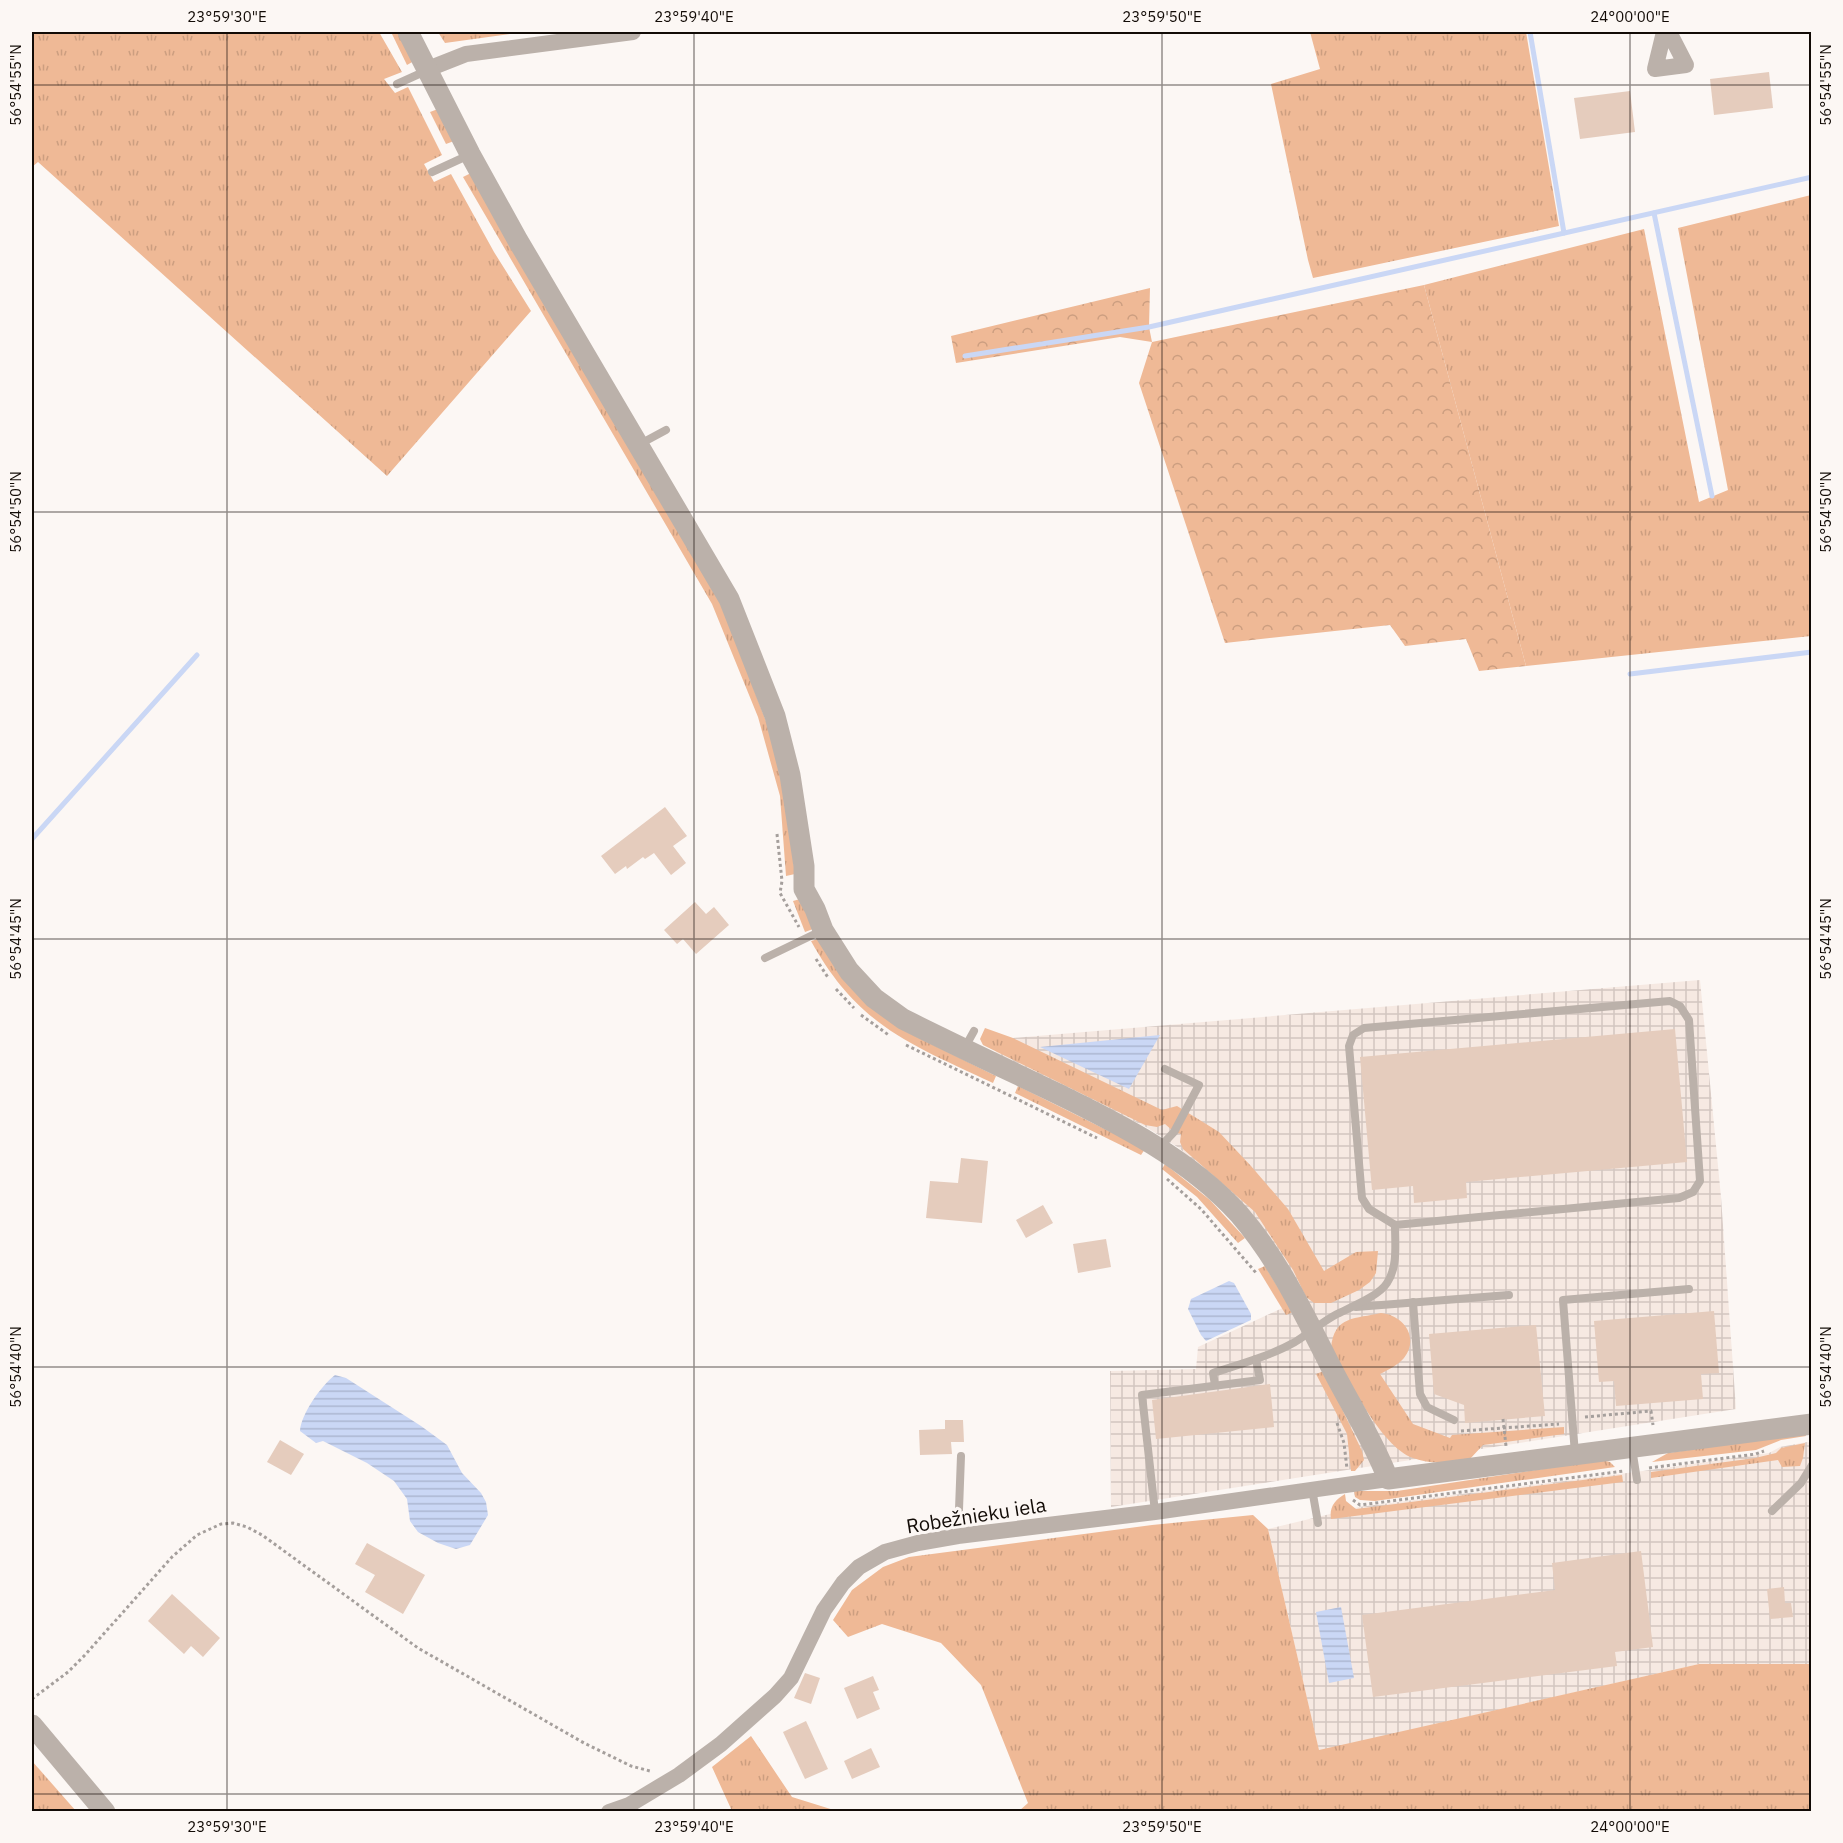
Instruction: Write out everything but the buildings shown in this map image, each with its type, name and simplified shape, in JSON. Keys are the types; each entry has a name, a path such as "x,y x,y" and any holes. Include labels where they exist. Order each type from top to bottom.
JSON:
{"street":[{"path":"408,32 470,154 517,239 729,599 765,685 790,775 804,866 804,889 815,909 814,935 874,998 903,1019 969,1040 1116,1122 1159,1148 1201,1179 1238,1214 1266,1249 1295,1297 1376,1448 1388,1479 1812,1424"},
{"path":"428,69 466,54 633,32"},
{"path":"1664,32 1655,69 1686,65 1669,32"},
{"name":"Robežnieku iela","path":"609,1812 629,1805 679,1775 721,1744 775,1696 791,1678 824,1610 843,1584 859,1567 885,1552 958,1536 1155,1512 1388,1479"},
{"path":"32,1725 105,1812"}],"lane":[{"path":"397,84 428,69"},
{"path":"432,172 470,154"},
{"path":"639,445 666,430"},
{"path":"765,958 814,935"},
{"path":"1670,1001 1680,1006 1689,1020 1700,1181 1693,1192 1679,1198 1395,1225 1369,1209 1362,1198 1349,1046 1353,1035 1364,1028 1670,1001"},
{"path":"1159,1148 1173,1132 1199,1085 1165,1069"},
{"path":"1215,1385 1213,1373 1256,1359 1294,1342 1386,1285 1392,1273 1395,1225"},
{"path":"1575,1454 1563,1300 1689,1289"},
{"path":"1352,1307 1509,1294"},
{"path":"1413,1302 1420,1394 1426,1407 1454,1420"},
{"path":"1155,1512 1142,1395 1260,1380 1256,1359"},
{"path":"1632,1447 1637,1480"},
{"path":"958,1536 961,1456"},
{"path":"1772,1511 1801,1483 1812,1465"},
{"path":"1312,1488 1318,1523"}],"path":[{"path":"776,825 782,881 780,893 814,935 823,971 849,1003 865,1018 894,1038"},
{"path":"903,1043 1102,1140"},
{"path":"1163,1176 1202,1209 1258,1276"},
{"path":"1335,1419 1344,1443 1347,1467"},
{"path":"1503,1419 1508,1463"},
{"path":"1351,1496 1355,1503 1360,1505 1756,1454 1766,1450"},
{"path":"32,1699 52,1685 85,1655 184,1545 210,1528 233,1524 262,1534 392,1631 534,1715 631,1766 679,1775"}],"shaded area":[{"path":"1700,980 1721,1197 1736,1409 1111,1507 1110,1371 1196,1369 1198,1347 1304,1298 1238,1202 1179,1148 1146,1127 994,1053 1013,1038"},
{"path":"1812,1443 1811,1664 1699,1664 1319,1751 1268,1529 1359,1507 1769,1453 1780,1447"}],"green space":[{"path":"32,32 379,32 402,72 384,79 395,93 408,87 442,155 424,164 434,182 451,174 494,252 531,311 387,476 38,162 32,167"},
{"path":"391,32 399,32 414,61 407,65"},
{"path":"438,32 525,32 445,43"},
{"path":"1310,32 1526,32 1559,226 1313,278 1271,84 1320,69"},
{"path":"438,109 454,141 446,144 430,112"},
{"path":"471,173 722,605 772,737 786,804 795,874 786,876 780,796 758,717 712,604 463,177"},
{"path":"1811,195 1811,636 1526,666 1424,285 1644,229 1699,502 1728,490 1678,228"},
{"path":"1424,285 1526,666 1479,671 1466,639 1405,646 1390,625 1225,643 1139,383 1152,342"},
{"path":"1150,288 1149,327 1152,342 1120,337 956,363 951,336"},
{"path":"800,899 813,929 805,932 793,901"},
{"path":"818,939 903,1030 996,1076 993,1083 911,1043 867,1013 829,970 811,941"},
{"path":"985,1028 1013,1038 1162,1110 1177,1106 1219,1132 1288,1209 1324,1271 1356,1252 1378,1251 1376,1273 1370,1282 1359,1290 1331,1303 1314,1303 1306,1297 1293,1270 1255,1212 1183,1149 1180,1142 1181,1134 1174,1132 1165,1124 1157,1127 1145,1125 983,1045 980,1039"},
{"path":"1018,1086 1145,1149 1141,1155 1015,1093"},
{"path":"1165,1164 1210,1200 1245,1238 1238,1243 1197,1197 1162,1169"},
{"path":"1265,1266 1293,1312 1286,1315 1258,1269"},
{"path":"1381,1313 1396,1318 1407,1328 1410,1335 1409,1350 1404,1358 1380,1374 1413,1424 1450,1438 1452,1435 1564,1427 1564,1434 1483,1445 1469,1460 1455,1462 1427,1462 1401,1451 1377,1426 1366,1410 1331,1348 1333,1337 1342,1324 1355,1318"},
{"path":"1324,1371 1362,1451 1364,1460 1355,1471 1351,1471 1347,1434 1316,1374"},
{"path":"1805,1433 1806,1436 1781,1440 1756,1450 1652,1462 1668,1453"},
{"path":"1805,1443 1800,1466 1782,1467 1778,1460 1651,1478 1651,1472 1755,1458 1776,1453 1781,1448"},
{"path":"1602,1460 1610,1462 1615,1467 1375,1501 1360,1500 1355,1497 1354,1491 1397,1491"},
{"path":"1622,1475 1623,1482 1331,1519 1334,1504 1345,1494 1346,1501 1356,1509"},
{"path":"1253,1515 1268,1529 1319,1750 1699,1664 1811,1664 1811,1811 1019,1811 1028,1803 981,1685 941,1643 882,1624 848,1637 833,1620 852,1590 883,1567 909,1557 1152,1525"},
{"path":"751,1736 792,1797 837,1811 732,1811 712,1767"},
{"path":"32,1761 76,1811 32,1811"}],"water":[{"path":"1160,1035 1129,1089 1040,1047"},
{"path":"1229,1281 1234,1283 1251,1314 1251,1320 1206,1341 1188,1309 1191,1299"},
{"path":"335,1375 346,1378 447,1445 462,1473 481,1493 486,1502 488,1515 470,1545 456,1549 438,1543 418,1532 410,1521 407,1499 394,1481 367,1463 323,1441 316,1443 300,1431 304,1417 313,1401"},
{"path":"1341,1607 1354,1678 1329,1683 1316,1612"}],"waterway":[{"path":"1530,32 1564,233"},
{"path":"965,356 1149,327 1812,177"},
{"path":"1654,213 1712,496"},
{"path":"1630,674 1812,652"},
{"path":"32,839 197,655"}]}
